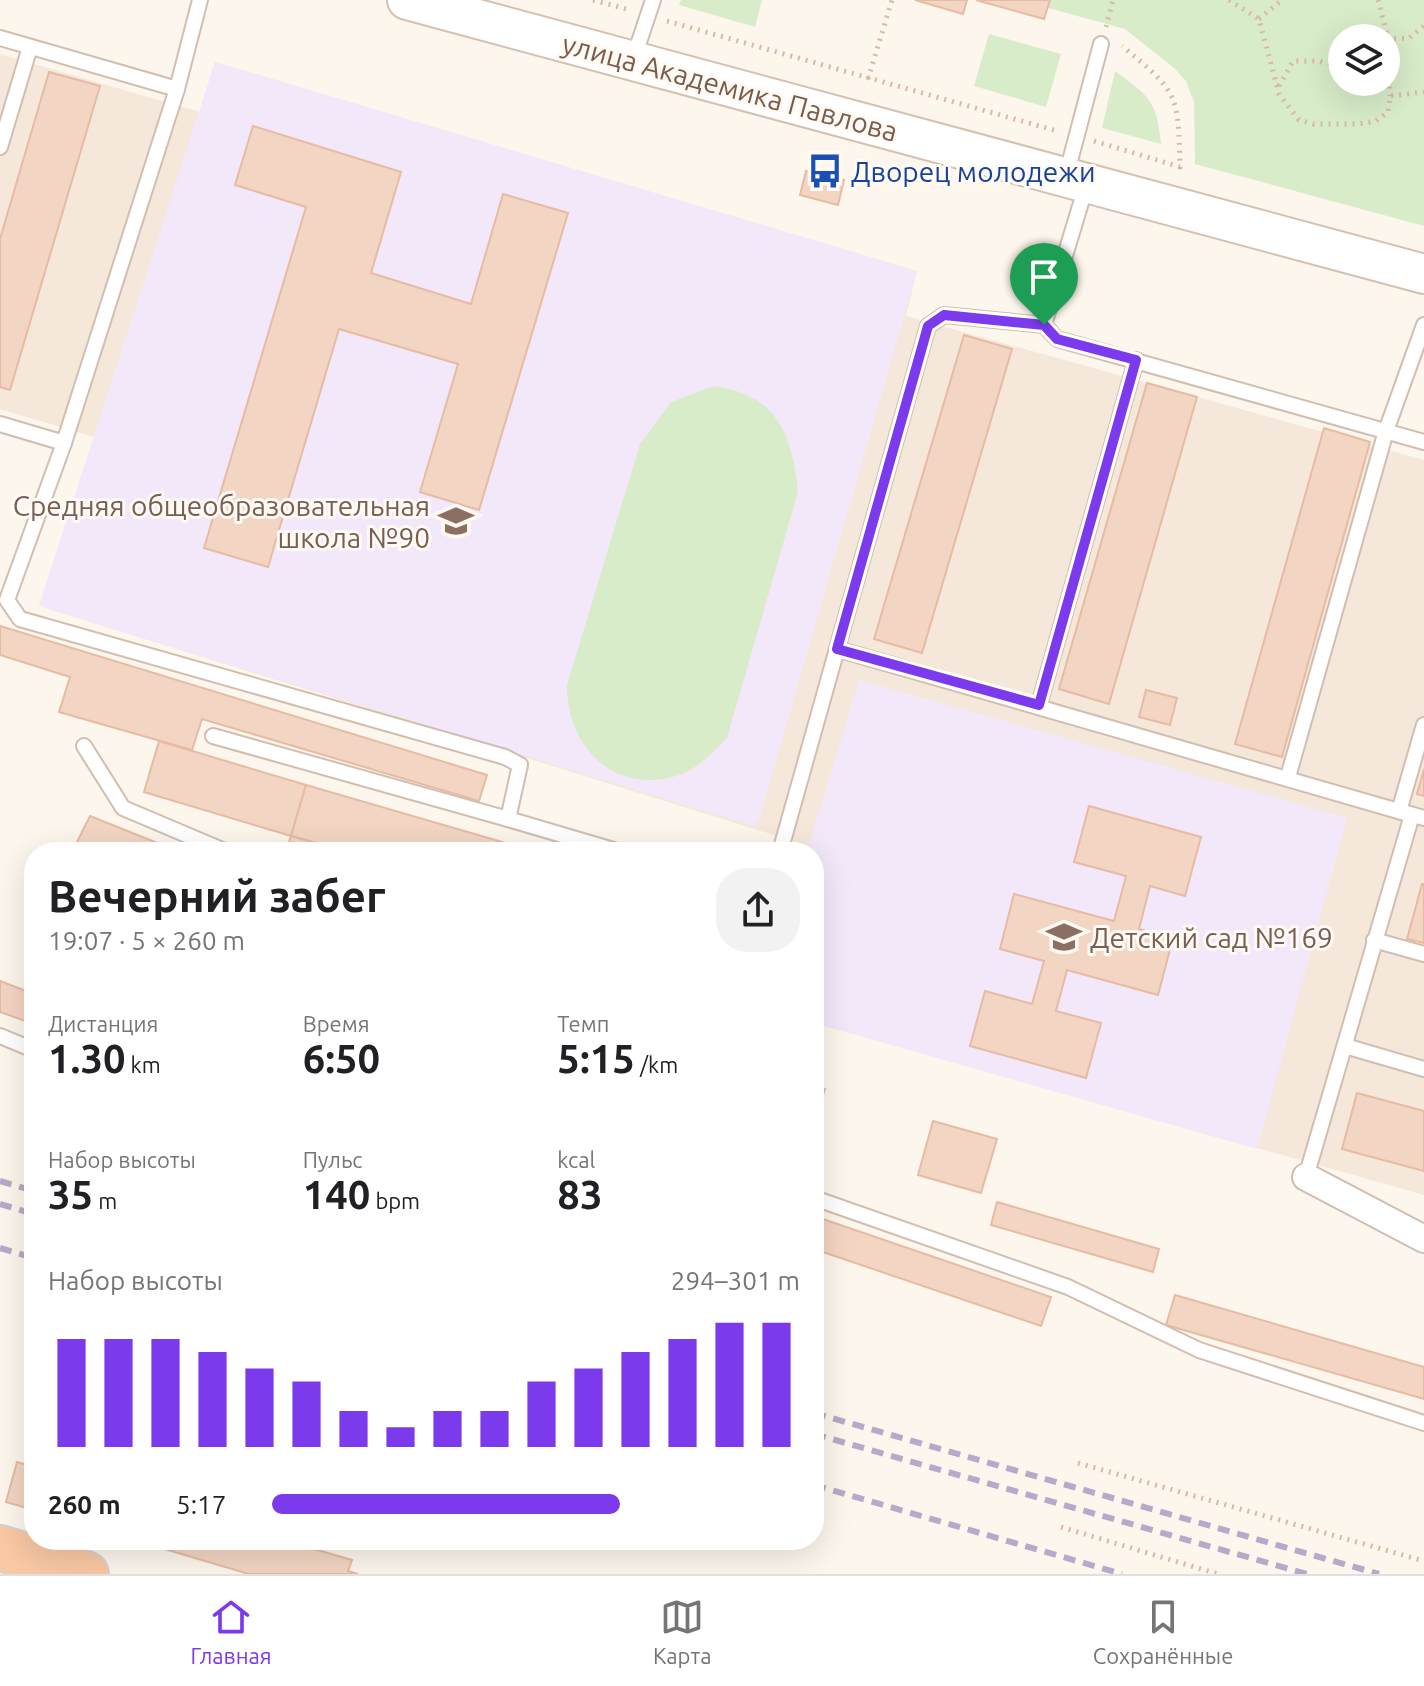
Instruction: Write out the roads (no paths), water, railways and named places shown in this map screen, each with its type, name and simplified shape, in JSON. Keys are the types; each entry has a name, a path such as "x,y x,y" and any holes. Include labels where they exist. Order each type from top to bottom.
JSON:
{"highway":[{"path":"9,1555 86,1574"}],"main road":[{"name":"улица Академика Павлова","path":"407,0 1424,274"}],"street":[{"path":"1306,1177 1424,1239"}],"lane":[{"path":"200,0 177,89 64,443 7,600 20,619 505,757 520,765 508,819"},
{"path":"633,60 653,0"},
{"path":"0,38 177,89"},
{"path":"1044,325 1077,180 1078,136 1108,43"},
{"path":"0,147 30,47"},
{"path":"783,842 928,326 944,315 1044,325 1057,339 1424,442"},
{"path":"1288,777 1386,431 1424,325"},
{"path":"1039,705 1136,360"},
{"path":"0,424 64,443"},
{"path":"837,649 1412,815"},
{"path":"1306,1177 1412,815 1424,725"},
{"path":"213,736 586,842"},
{"path":"84,746 123,808 203,842"},
{"path":"1374,940 1424,954"},
{"path":"0,1036 24,1046"},
{"path":"1345,1046 1424,1069"},
{"path":"824,1202 1068,1287 1199,1350 1424,1423"}],"railway":[{"path":"0,1181 24,1188"},
{"path":"0,1204 24,1211"},
{"path":"0,1248 24,1255"},
{"path":"824,1416 1379,1574"},
{"path":"824,1437 1307,1574"},
{"path":"824,1488 1122,1574"}],"place":[{"name":"Дворец молодежи","path":"825,171"},
{"name":"Средняя общеобразовательная школа №90","path":"456,521"},
{"name":"Детский сад №169","path":"1064,937"}]}
